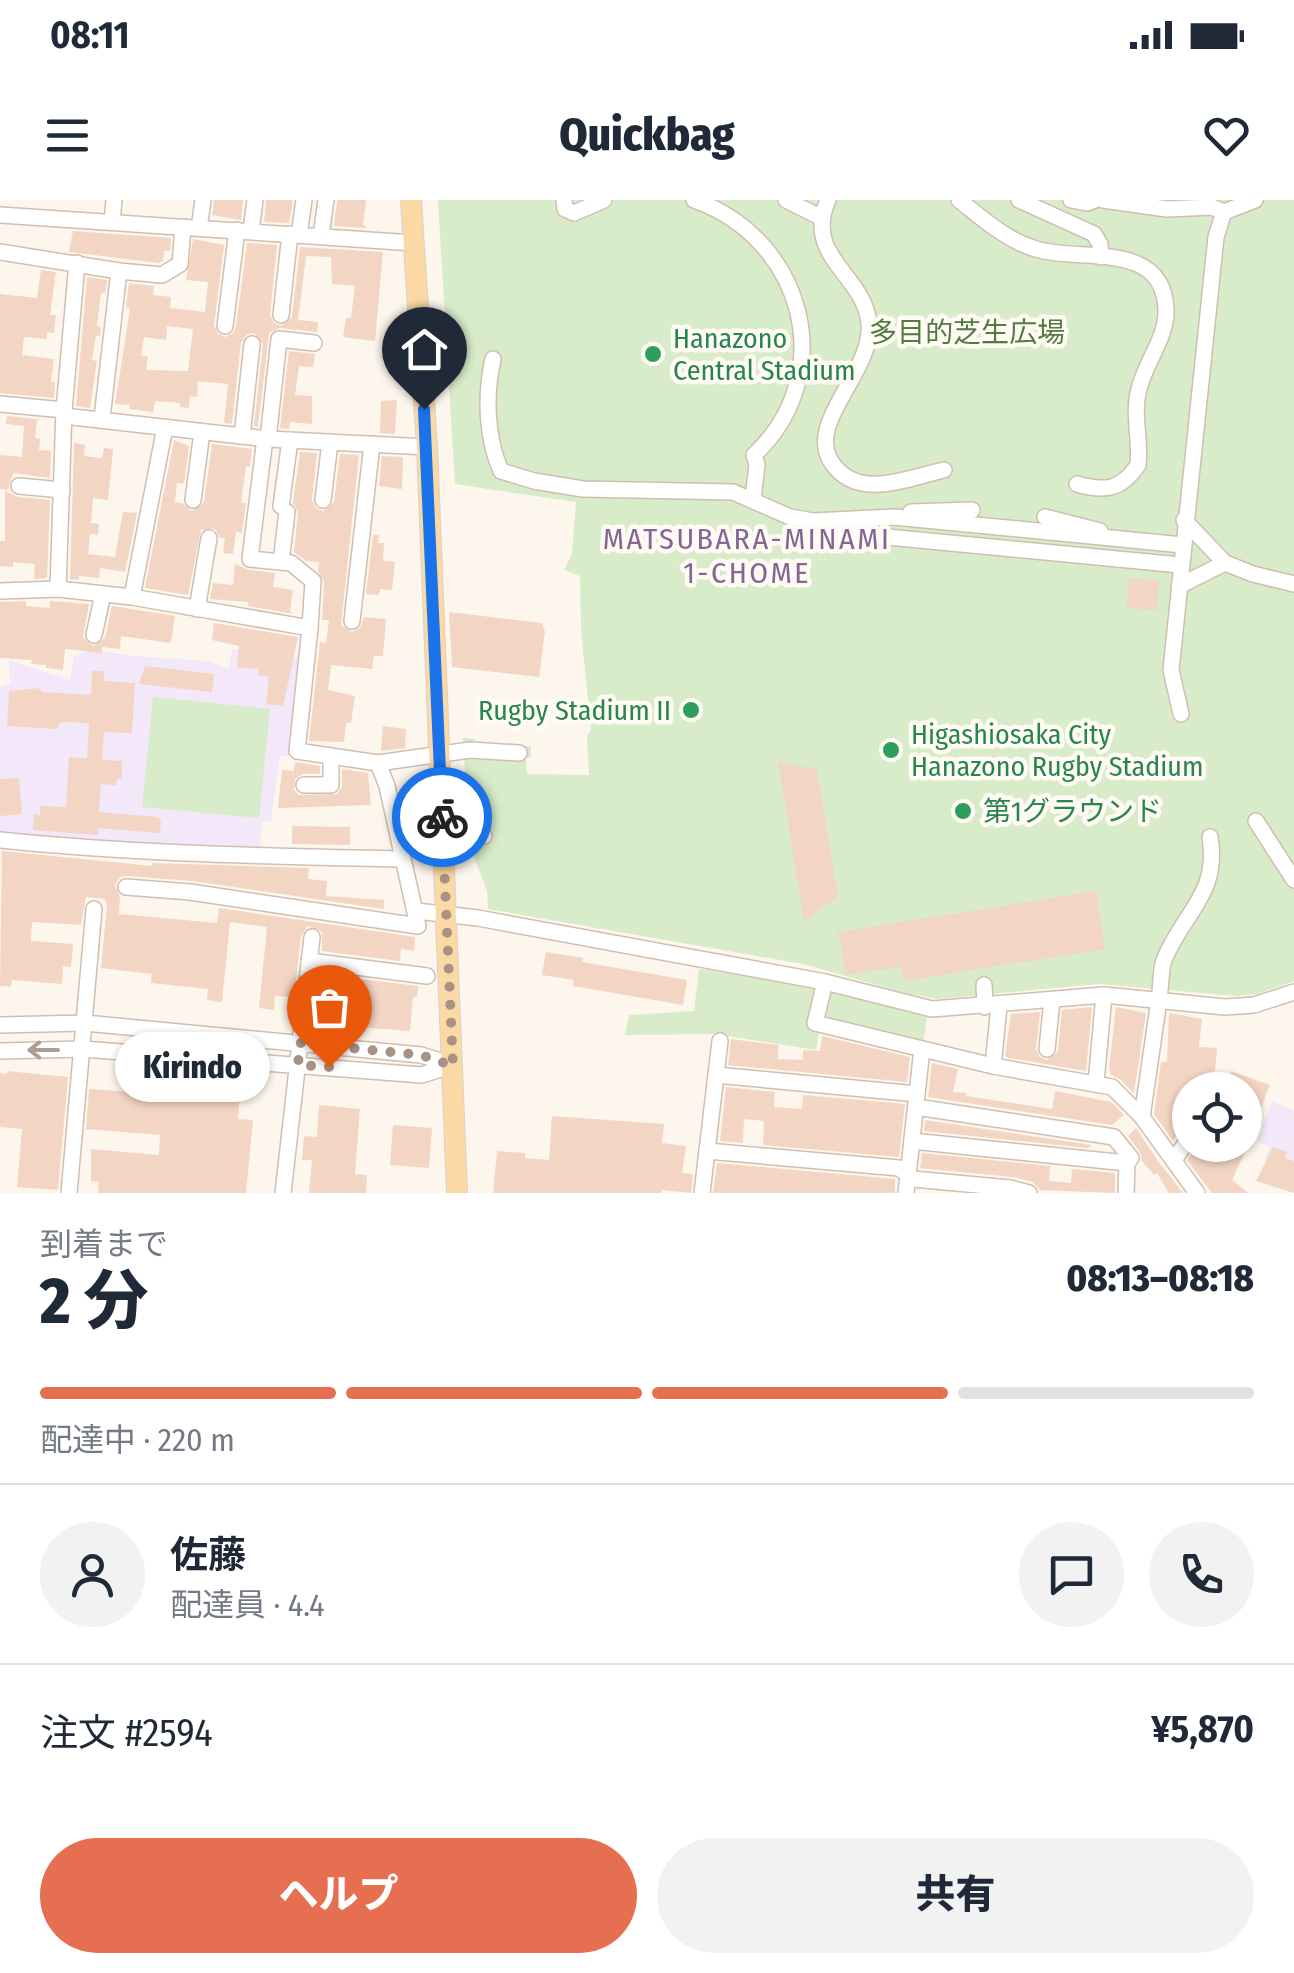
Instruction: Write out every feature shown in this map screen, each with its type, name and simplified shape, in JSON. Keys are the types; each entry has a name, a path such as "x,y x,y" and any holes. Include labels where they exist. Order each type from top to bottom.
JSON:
{"main road":[{"path":"411,200 426,446 456,1193"}],"street":[{"path":"69,219 71,200"},
{"path":"112,222 114,200"},
{"path":"0,252 162,275 180,264 203,200"},
{"path":"225,326 244,231 255,200"},
{"path":"281,315 304,200"},
{"path":"321,236 326,200"},
{"path":"564,200 565,209 574,213 604,200"},
{"path":"786,200 822,218"},
{"path":"828,200 822,218 829,255 859,291 869,327 864,358 826,430 827,456 844,477 856,484 874,485 944,470"},
{"path":"959,200 994,228 1031,248 1050,254 1126,259 1145,267 1164,296 1166,314 1135,408 1138,465 1120,485 1106,490 1076,484"},
{"path":"1019,200 1094,234 1101,257"},
{"path":"1071,200 1087,204 1095,200"},
{"path":"1103,200 1166,209 1212,207 1224,212 1255,200"},
{"path":"706,202 752,232 784,273 800,314 802,341 796,388 780,425 754,455 757,464 753,499"},
{"path":"1182,714 1171,670 1216,237 1224,212"},
{"path":"0,215 414,243"},
{"path":"58,589 64,413 77,264"},
{"path":"102,418 119,271"},
{"path":"314,343 278,339 250,559 291,563 313,581 297,752 378,763 470,750 519,753"},
{"path":"242,436 252,344"},
{"path":"493,359 488,380 490,448 501,471 583,489 732,492 790,517 812,521 972,510"},
{"path":"0,404 242,436 426,446"},
{"path":"132,597 165,428"},
{"path":"193,500 202,432"},
{"path":"282,562 290,440"},
{"path":"323,500 330,442"},
{"path":"352,621 372,444"},
{"path":"20,486 62,490"},
{"path":"894,516 1182,544"},
{"path":"1045,517 1118,538"},
{"path":"1184,520 1225,563 1294,584"},
{"path":"825,531 1180,565"},
{"path":"197,609 209,538"},
{"path":"1179,586 1225,563"},
{"path":"0,591 58,589 132,597 310,628"},
{"path":"94,634 103,594"},
{"path":"304,785 331,785 332,756"},
{"path":"126,887 190,892 418,926 387,786 378,763"},
{"path":"463,818 477,818 478,836 484,836"},
{"path":"1256,821 1294,880"},
{"path":"1142,1117 1164,962 1211,878 1210,836"},
{"path":"0,840 238,856 401,858"},
{"path":"69,1193 94,909"},
{"path":"416,912 447,914 825,982 932,1010 1104,995 1159,996 1226,1007 1254,1005 1294,992"},
{"path":"283,1193 312,937"},
{"path":"308,961 427,976"},
{"path":"825,982 815,1023 992,1066 1112,1087 1142,1117 1172,1157"},
{"path":"984,984 992,1006 992,1066"},
{"path":"1096,1083 1104,995"},
{"path":"1047,1049 1052,1000"},
{"path":"0,1025 85,1023 421,1055 453,1066"},
{"path":"702,1193 720,1042"},
{"path":"0,1051 83,1049 422,1075 453,1066"},
{"path":"906,1193 922,1050"},
{"path":"716,1075 916,1100 1114,1137 1131,1158 1127,1163 1126,1193"},
{"path":"912,1141 1127,1163"},
{"path":"707,1151 899,1168 913,1179 1029,1193"},
{"path":"1175,1162 1197,1193"}],"shaded area":[{"path":"89,649 209,661 229,669 232,649 303,658 293,756 280,756 271,821 262,821 260,848 80,841 0,833 0,687 10,684 9,660 70,680 74,656"},
{"path":"1272,1101 1294,1111 1294,1174 1265,1162 1269,1147 1262,1144 1262,1128"}],"green space":[{"name":"多目的芝生広場","path":"438,200 1294,200 1294,981 1257,994 1235,996 1099,984 937,999 803,964 488,909 487,891 469,844 463,738 475,739 475,746 531,746 531,757 526,758 527,774 589,775 587,736 591,730 580,576 564,570 572,554 576,502 455,484"},
{"path":"153,697 270,709 259,818 142,807"},
{"path":"699,969 813,987 820,1009 816,1050 715,1034 625,1035 629,1015 694,1011"},
{"path":"830,991 927,1017 923,1045 824,1020 821,1014"}],"building":[{"path":"214,200 243,200 241,220 212,215"},
{"path":"266,200 293,200 289,223 264,222"},
{"path":"337,200 366,200 366,228 334,226"},
{"path":"73,231 171,238 170,251 164,251 159,263 69,252"},
{"path":"193,239 224,245 214,325 218,334 225,337 236,327 247,243 277,245 270,315 281,326 292,317 300,247 383,252 375,341 343,337 346,318 351,318 355,286 332,284 331,257 306,256 298,320 318,322 317,332 280,328 269,333 258,427 254,426 263,344 254,333 247,334 241,342 232,424 224,423 228,384 198,381 197,397 190,396 189,408 180,407 180,403 155,401 153,412 115,404 130,309 126,308 129,283 154,286 153,295 171,297 170,308 205,312 208,282 186,280","holes":["167,326 193,329 188,371 146,370 148,357 141,355 144,337 166,340"]},
{"path":"41,270 56,272 50,315 56,315 54,333 47,332 47,339 24,337 22,355 54,359 54,398 0,393 0,294 37,298"},
{"path":"87,277 107,280 105,293 101,293 97,326 101,327 100,336 96,336 92,360 97,361 90,408 76,406"},
{"path":"289,351 315,354 313,367 299,366 295,395 312,396 312,424 290,422 289,429 280,428"},
{"path":"397,400 395,434 380,433 381,401"},
{"path":"7,416 45,420 37,420 35,438 40,439 39,450 51,451 50,478 13,473 8,490 0,489 0,455 22,457 24,426 6,424"},
{"path":"174,440 189,446 184,484 177,483 175,502 192,511 204,502 212,444 252,449 241,503 246,503 242,533 236,532 233,554 223,553 225,538 220,538 215,529 201,530 188,595 145,588"},
{"path":"74,443 85,445 84,456 102,458 104,448 113,449 108,500 93,498 91,523 99,524 98,535 90,534 88,554 115,557 123,512 137,513 125,572 100,568 99,578 70,579"},
{"path":"300,452 317,453 312,500 323,511 334,502 340,454 359,455 341,625 352,632 360,628 364,617 386,619 383,656 374,656 372,669 331,665 328,690 355,696 344,742 309,741 320,642 326,643 329,620 322,620 324,582 318,571 319,562 306,561 294,552 298,513 293,502"},
{"path":"382,456 403,457 402,489 379,486"},
{"path":"5,491 18,497 50,500 47,578 34,579 35,564 13,562 13,567 0,566 0,541 5,541"},
{"path":"373,535 379,535 378,543 384,543 383,561 395,562 392,590 380,589 379,595 366,594"},
{"path":"235,564 275,573 273,587 293,590 293,614 248,606 248,602 210,599 213,583 233,585"},
{"path":"1129,578 1159,580 1157,610 1127,608"},
{"path":"26,601 26,606 50,608 50,601 89,604 83,637 93,646 105,638 112,606 175,616 171,643 121,636 120,649 102,647 102,653 65,649 63,670 31,664 32,660 0,658 0,602"},
{"path":"449,612 542,623 545,632 539,677 452,667"},
{"path":"214,623 298,637 283,706 266,704 269,677 258,675 259,669 237,667 239,646 212,640"},
{"path":"145,666 214,674 212,692 139,684"},
{"path":"92,671 104,671 104,681 135,683 132,733 104,732 102,760 122,761 122,779 117,779 116,785 101,784 99,812 157,817 161,820 160,833 98,828 98,835 33,830 34,814 40,815 40,806 66,807 69,757 87,758 89,723 63,722 58,729 7,726 9,691 40,688 42,692 91,695"},
{"path":"383,726 406,729 405,748 381,751"},
{"path":"778,761 817,770 838,897 804,921"},
{"path":"295,762 320,766 320,774 303,774 295,779 294,790 299,795 337,794 342,786 342,769 368,773 371,805 278,808 282,770 294,771"},
{"path":"19,778 22,814 0,816 0,779"},
{"path":"292,826 350,827 350,845 292,844"},
{"path":"2,851 152,866 309,868 308,879 327,881 326,896 384,900 384,909 192,881 127,876 120,877 115,885 120,897 119,914 217,923 219,908 415,937 414,951 401,949 400,961 322,951 322,932 308,926 301,936 294,997 275,996 274,1010 259,1008 267,927 230,922 222,1002 207,1000 208,989 151,983 152,974 101,968 107,906 105,899 86,897 81,925 32,922 31,941 73,944 71,967 63,966 62,984 12,980 11,987 0,986"},
{"path":"1096,891 1105,949 904,981 901,967 846,975 838,932"},
{"path":"546,952 687,980 683,1005 573,986 574,980 542,975"},
{"path":"319,974 418,986 410,1031 343,1026 346,989 318,985"},
{"path":"1092,1007 1086,1071 1005,1057 1011,1014 1040,1012 1036,1049 1047,1060 1058,1051 1062,1010"},
{"path":"1116,1007 1146,1013 1134,1093 1109,1069"},
{"path":"1169,1013 1202,1019 1199,1047 1217,1048 1215,1071 1172,1072 1172,1140 1154,1114 1161,1062 1167,1062"},
{"path":"822,1036 910,1057 907,1082 728,1065 731,1039 778,1045 778,1059 803,1060 803,1050 820,1051"},
{"path":"932,1063 958,1069 953,1092 966,1096 1052,1109 1055,1091 1111,1102 1124,1115 1112,1125 928,1097"},
{"path":"148,1070 164,1072 162,1095 204,1098 205,1087 240,1091 238,1119 253,1120 246,1193 98,1193 99,1182 91,1181 91,1149 159,1155 160,1135 86,1129 89,1089 146,1093"},
{"path":"0,1073 68,1077 58,1190 17,1187 22,1129 0,1127"},
{"path":"1262,1082 1270,1085 1262,1105"},
{"path":"726,1087 775,1092 774,1107 802,1109 803,1095 905,1104 899,1157 763,1145 764,1121 744,1119 743,1143 720,1141"},
{"path":"319,1105 360,1109 355,1174 367,1175 366,1193 309,1193 312,1160 302,1160 304,1136 317,1137"},
{"path":"552,1116 664,1124 662,1143 686,1146 682,1173 693,1174 691,1193 493,1193 497,1151 549,1160"},
{"path":"925,1120 1091,1145 1088,1148 924,1131"},
{"path":"393,1125 432,1128 429,1168 390,1165"},
{"path":"1136,1128 1183,1193 1169,1193 1157,1173 1154,1175 1142,1161 1128,1136"},
{"path":"1273,1147 1287,1152 1285,1158 1294,1161 1294,1193 1256,1181"},
{"path":"922,1153 1050,1166 1049,1181 1071,1183 1072,1169 1115,1173 1115,1193 1040,1190 1033,1182 1013,1177 920,1168"},
{"path":"1189,1162 1240,1162 1232,1180 1248,1193 1212,1193"},
{"path":"717,1163 895,1179 895,1193 713,1193"}],"way so far":[{"path":"329,1067 298,1065 300,1043 421,1055 453,1066 442,817"}],"place":[{"name":"Hanazono Central Stadium","path":"653,354"},
{"name":"Rugby Stadium II","path":"691,710"},
{"name":"Higashiosaka City Hanazono Rugby Stadium","path":"891,750"},
{"name":"第1グラウンド","path":"963,811"},
{"name":"Kirindo","path":"329,1067"}],"district":[{"name":"MATSUBARA-MINAMI 1-CHOME","path":"747,556"}],"route":[{"path":"424,409 442,817"}]}
